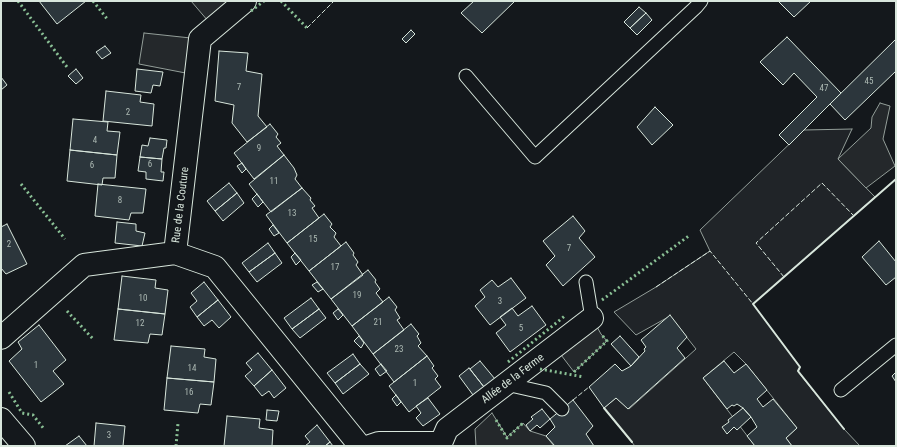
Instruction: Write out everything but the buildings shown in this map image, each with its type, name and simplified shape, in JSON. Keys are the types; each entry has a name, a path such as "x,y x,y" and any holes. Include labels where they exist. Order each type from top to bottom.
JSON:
{"street":[{"name":"Rue de la Couture","path":"245,1 200,40 175,253 215,266 360,446"},
{"path":"1,338 84,265 175,253"},
{"name":"Allée de la Ferme","path":"370,446 379,443 443,445 447,429 592,318"},
{"path":"1,419 24,446"}],"lane":[{"path":"466,76 535,157 701,1"},
{"path":"586,282 592,318"},
{"path":"840,390 896,345"},
{"path":"506,384 546,392 562,409"}],"shaded area":[{"path":"191,1 245,1 214,28"},
{"path":"144,33 200,39 196,75 139,64"},
{"path":"880,103 890,106 883,139 895,166 866,188 838,159 871,128 872,117"},
{"path":"852,129 838,159 875,197 753,304 800,367 798,372 844,429 860,446 792,446 786,438 797,428 746,364 734,352 703,378 755,446 635,446 604,408 616,398 629,409 696,349 670,316 636,335 614,312 656,287 710,251 700,230 804,130"},
{"path":"592,318 601,334 607,341 574,372 555,347"},
{"path":"492,413 507,437 523,423 530,431 546,436 554,446 476,446 475,429"}],"hedge":[{"path":"18,1 67,67"},
{"path":"93,1 108,20"},
{"path":"251,11 264,1"},
{"path":"281,1 307,28"},
{"path":"21,184 65,239"},
{"path":"602,300 690,235"},
{"path":"67,311 94,340"},
{"path":"508,362 566,315"},
{"path":"574,372 607,341 601,334"},
{"path":"540,369 584,377"},
{"path":"9,392 22,413 33,415 44,429"},
{"path":"496,420 507,438 523,423"},
{"path":"176,446 178,423"}],"fence":[{"path":"307,28 334,1"},
{"path":"784,277 756,243 822,183 854,216"},
{"path":"656,287 710,251 753,304"},
{"path":"573,400 589,387"}],"wall":[{"path":"844,429 798,371 800,367 753,304 896,179"},
{"path":"604,408 632,442"}]}
